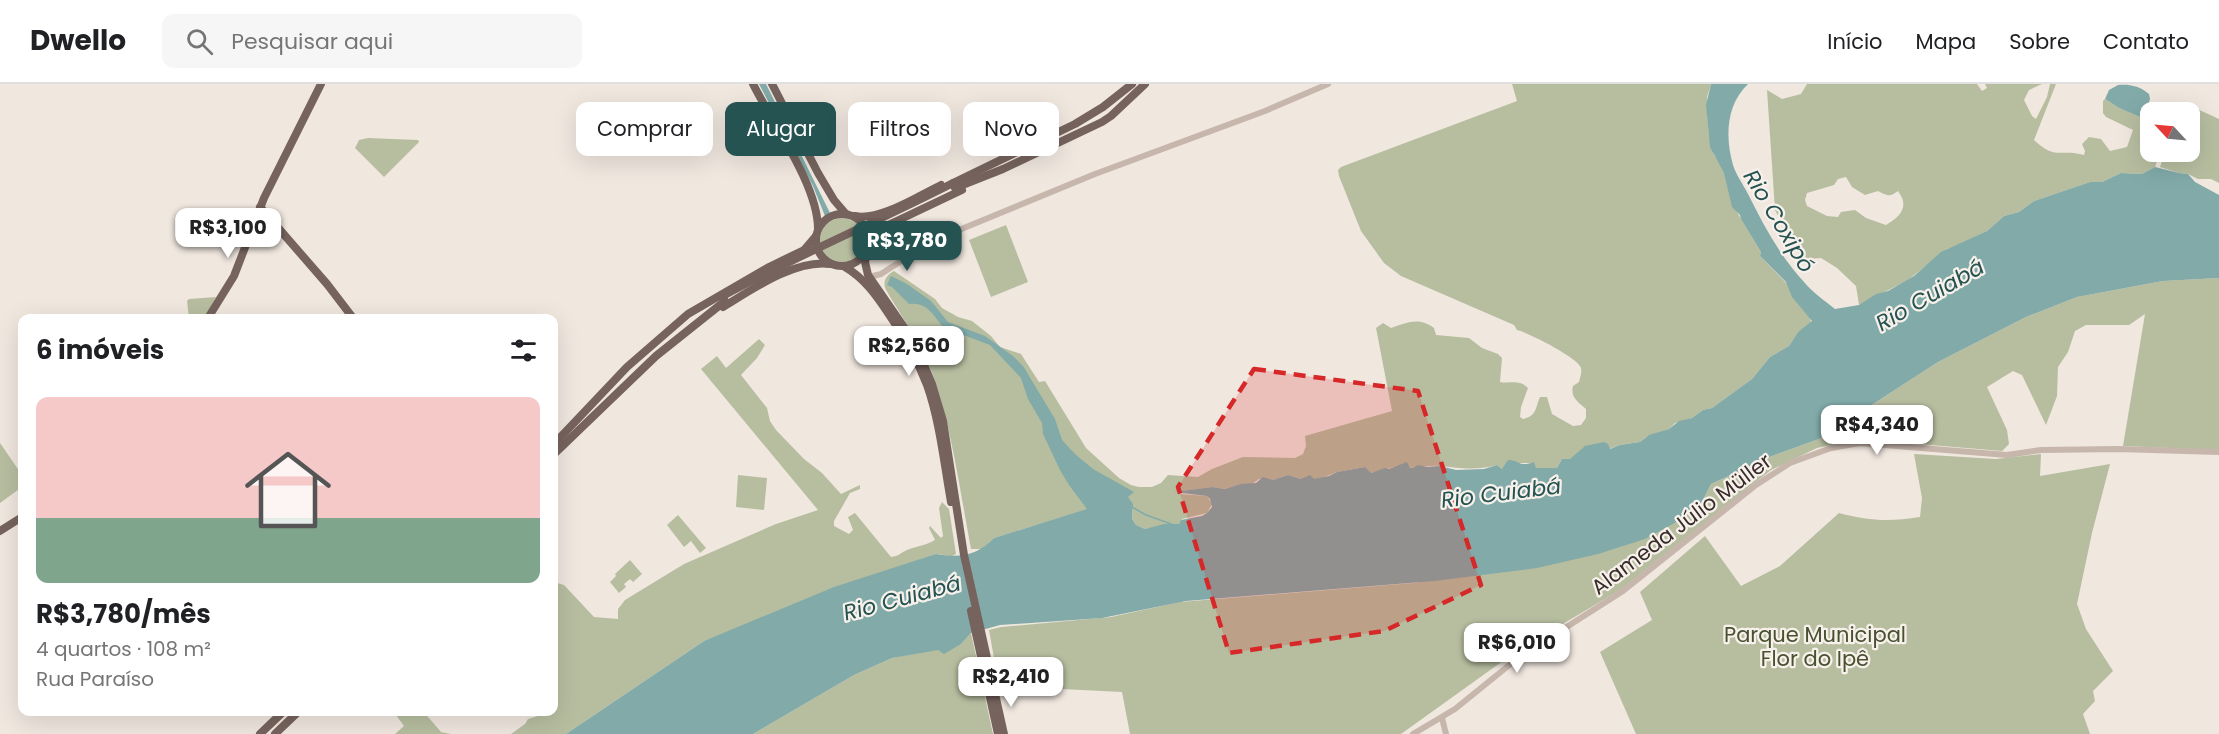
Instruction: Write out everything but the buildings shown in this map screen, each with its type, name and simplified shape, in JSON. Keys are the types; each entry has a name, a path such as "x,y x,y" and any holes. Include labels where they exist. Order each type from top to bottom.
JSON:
{"main road":[{"path":"210,314 234,276 260,207 321,84"},
{"path":"753,84 808,184 816,207 816,245 825,261 833,265"},
{"path":"772,84 823,181 846,214"},
{"path":"669,331 768,272 954,186 987,167 1075,124 1132,84"},
{"path":"845,267 859,261 874,235 882,228 1111,116 1145,84"},
{"path":"1111,116 1109,108 1112,100"},
{"path":"558,445 627,367 669,331 707,302 804,250 829,217 846,214 868,218 881,214 957,177 987,167"},
{"path":"954,186 985,176"},
{"path":"260,207 350,314"},
{"path":"855,216 866,228 868,246 865,262 869,277 915,343 929,376 943,421 952,494"},
{"path":"694,325 764,283 813,264 845,267 861,278 872,291 900,331 918,363 933,408 991,688 998,734"},
{"path":"558,445 634,375 724,299"},
{"path":"0,531 18,520"},
{"path":"991,688 1004,734"},
{"path":"260,734 279,716"},
{"path":"275,734 294,716"}],"street":[{"path":"869,277 886,271 915,252 959,230 1174,144 1265,111 1328,84"},
{"path":"880,293 881,278 886,271"},
{"name":"Alameda Júlio Müller","path":"1413,734 1442,718 1518,658 1623,591 1756,485 1790,463 1831,448 1860,443 2007,455 2041,450 2118,449 2219,452"},
{"path":"1442,718 1446,734"}],"highlighted area":[{"path":"1254,369 1418,391 1481,585 1384,631 1229,653 1178,487"}],"green space":[{"path":"1512,84 1711,84 1707,97 1709,136 1714,155 1723,169 1737,212 1761,252 1760,256 1789,286 1791,294 1810,316 1811,323 1798,332 1789,346 1770,357 1752,379 1712,408 1675,423 1669,429 1646,437 1640,442 1609,449 1608,447 1570,459 1562,459 1557,468 1536,468 1530,463 1517,463 1502,469 1497,465 1474,468 1435,466 1410,468 1407,464 1370,473 1365,467 1337,472 1319,479 1301,479 1288,475 1273,480 1259,479 1252,484 1240,484 1225,489 1212,487 1176,492 1207,496 1212,504 1207,513 1182,519 1179,524 1145,529 1136,525 1132,519 1133,507 1109,503 994,538 983,549 971,549 954,453 935,381 923,351 885,288 886,278 894,271 935,299 942,308 958,317 972,321 991,336 1000,347 1021,354 1039,382 1045,381 1086,448 1119,478 1139,487 1152,487 1161,483 1168,475 1198,477 1243,457 1295,458 1303,454 1306,446 1305,436 1392,411 1376,328 1383,323 1391,328 1408,322 1418,322 1434,328 1436,335 1469,338 1482,348 1502,358 1500,382 1518,383 1528,388 1520,417 1523,419 1531,416 1540,397 1547,397 1552,414 1573,426 1581,425 1586,418 1586,409 1575,399 1572,390 1573,386 1579,382 1581,375 1581,368 1578,364 1552,346 1517,330 1514,325 1401,276 1384,263 1361,231 1339,176 1338,170 1341,167 1517,101"},
{"path":"1807,84 1977,84 1982,91 1987,88 1985,84 2042,84 2029,90 2024,100 2036,119 2047,97 2050,84 2056,84 2034,140 2053,152 2084,155 2082,144 2089,137 2101,139 2110,151 2127,147 2133,130 2106,117 2103,113 2105,99 2119,108 2140,116 2140,162 2157,162 2155,167 2142,174 2121,173 2102,182 2090,182 2034,201 2019,212 2004,216 1987,231 1947,249 1908,280 1859,305 1856,286 1837,268 1821,258 1807,259 1790,238 1775,210 1767,90 1782,99 1801,94","holes":["1846,177 1852,187 1865,195 1878,191 1891,195 1898,191 1902,197 1902,211 1886,225 1866,218 1855,210 1841,212 1838,217 1827,216 1807,206 1805,200 1807,193 1834,185 1838,179"]},
{"path":"2200,110 2219,119 2219,183 2160,167 2162,162 2200,162"},
{"path":"368,138 418,140 419,142 384,177 355,148 359,140"},
{"path":"842,218 851,219 858,224 863,231 863,249 858,256 851,261 842,262 833,261 826,256 821,249 820,240 821,231 826,224 833,219"},
{"path":"1006,225 1028,282 991,297 969,240"},
{"path":"2219,278 2219,450 2123,446 2145,314 2129,325 2086,325 2075,331 2068,352 2058,367 2057,396 2046,425 2022,375 2013,371 1987,387 2007,430 2009,444 2002,451 1859,439 1817,448 1771,470 1620,590 1514,653 1401,734 1130,734 1122,692 999,686 989,630 1001,627 1111,617 1180,602 1413,583 1574,559 1702,502 1711,484 1772,456 1819,439 1938,362 2026,317 2077,297 2163,281"},
{"path":"216,297 207,314 189,314 187,301"},
{"path":"759,339 765,345 757,358 741,375 767,408 770,421 776,430 841,494 860,485 860,489 850,493 834,521 834,526 849,534 853,530 848,517 855,513 891,557 894,557 908,549 935,540 930,526 941,538 943,536 939,508 942,502 949,509 956,554 952,556 936,554 704,641 566,734 511,734 528,719 538,716 558,716 558,583 564,585 594,617 618,619 618,609 625,600 684,564 776,524 818,510 701,369 717,356 726,368"},
{"path":"0,443 18,469 18,490 0,503"},
{"name":"Parque Municipal Flor do Ipê","path":"1914,454 1996,459 2041,454 2040,476 2110,464 2077,604 2086,629 2113,671 2093,691 2095,701 2083,714 2090,734 1636,734 1600,652 1652,620 1640,592 1705,536 1741,586 1780,566 1839,513 1879,520 1920,517 1922,498"},
{"path":"738,475 767,478 764,510 736,507"},
{"path":"678,515 706,548 700,553 691,541 684,547 667,525"},
{"path":"630,560 642,574 633,582 630,579 619,593 610,582"},
{"path":"971,633 993,734 753,734 854,675 892,658 961,644"},
{"path":"397,716 427,716 441,732 451,734 395,734 404,726"}],"water":[{"path":"759,84 766,84 775,102 769,102"},
{"name":"Rio Cuiabá","path":"1711,84 1748,84 1735,102 1729,122 1730,154 1734,169 1766,229 1787,262 1811,290 1835,309 1859,305 1876,294 1888,291 1914,276 1941,252 1987,231 2004,216 2019,212 2034,201 2090,182 2102,182 2121,173 2142,174 2155,167 2188,174 2195,182 2219,195 2219,278 2163,281 2077,297 2026,317 1938,362 1819,439 1772,456 1711,484 1702,502 1678,521 1645,539 1598,554 1537,568 1434,581 1186,601 1102,618 1000,625 971,633 961,644 944,654 938,650 892,658 854,675 753,734 566,734 704,641 834,587 936,554 953,556 975,552 994,538 1087,509 1060,470 1021,378 990,345 958,333 949,334 927,309 916,304 909,304 887,285 891,276 931,301 948,322 985,336 1013,356 1023,366 1055,419 1062,440 1093,469 1134,492 1128,497 1133,504 1132,519 1136,525 1145,529 1164,524 1179,524 1181,520 1202,516 1212,507 1207,496 1174,492 1212,487 1225,489 1240,484 1256,483 1263,477 1273,480 1288,475 1301,479 1310,475 1314,479 1365,467 1371,473 1407,462 1410,468 1418,465 1440,466 1456,470 1484,469 1497,465 1502,469 1508,460 1511,460 1522,464 1534,462 1536,468 1557,468 1562,459 1570,459 1585,446 1604,442 1610,449 1640,442 1649,435 1669,429 1679,421 1692,418 1703,410 1712,408 1752,379 1770,357 1789,346 1798,332 1812,321 1792,297 1786,282 1760,256 1761,252 1740,215 1732,207 1724,173 1710,147 1706,105"},
{"path":"2118,85 2134,86 2149,94 2150,99 2149,102 2140,102 2140,117 2105,99 2109,90"},
{"path":"797,156 802,156 830,213 825,216"}],"waterway":[{"path":"1132,507 1146,515 1174,525"}],"water label":[{"name":"Rio Coxipó","path":"1779,221"}]}
